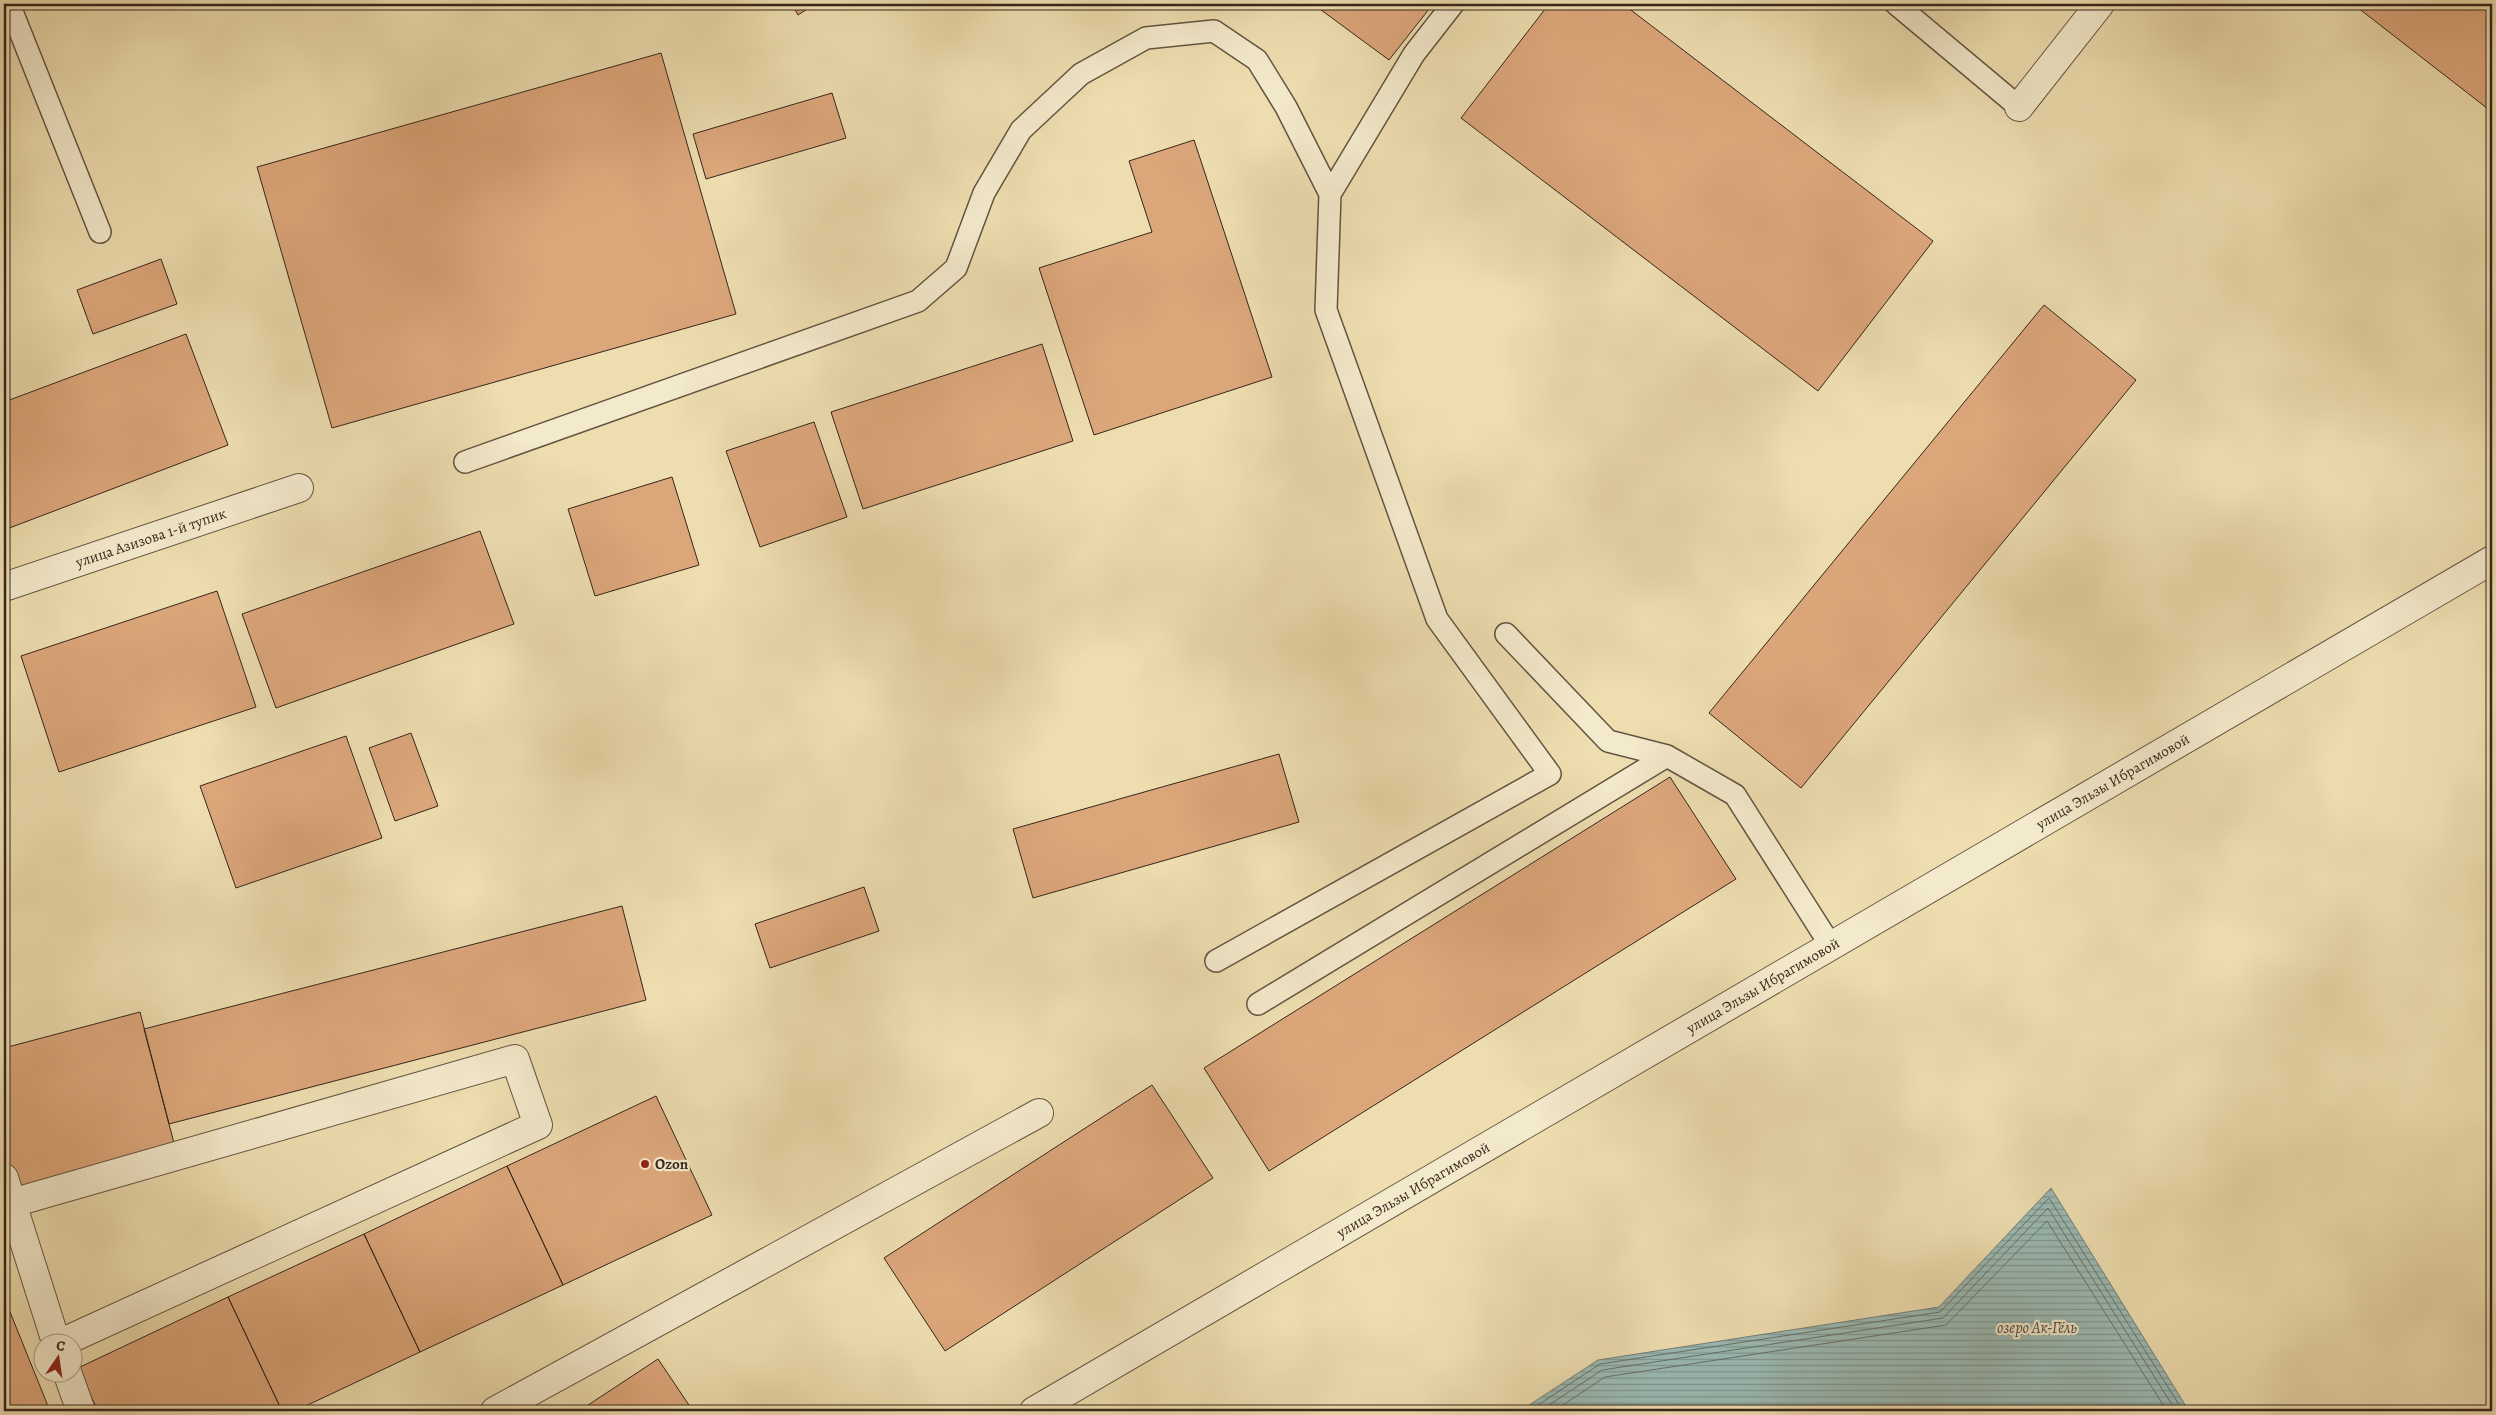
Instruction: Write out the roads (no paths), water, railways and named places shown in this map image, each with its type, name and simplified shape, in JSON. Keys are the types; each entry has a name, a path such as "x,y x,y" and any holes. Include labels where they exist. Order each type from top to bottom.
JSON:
{"street":[{"path":"2019,107 2100,4"},
{"name":"улица Азизова 1-й тупик","path":"4,587 299,488"},
{"name":"улица Эльзы Ибрагимовой","path":"1034,1411 2492,560"},
{"path":"12,1203 516,1059 538,1125 82,1333"},
{"path":"495,1411 1039,1113"},
{"path":"4,1178 53,1332"},
{"path":"71,1382 81,1411"}],"lane":[{"path":"9,4 100,232"},
{"path":"1330,194 1414,54 1453,4"},
{"path":"1896,4 2019,107"},
{"path":"465,462 918,301 956,268 984,193 1021,130 1081,74 1146,38 1214,31 1257,60 1286,107 1330,194 1326,310 1437,620 1550,774 1216,961"},
{"path":"1506,634 1608,741 1667,756 1735,795 1831,946"},
{"path":"1258,1004 1667,756"}],"water":[{"name":"озеро Ак-Гёль","path":"2051,1188 2189,1411 1520,1411 1598,1360 1939,1307"}],"place":[{"name":"Ozon","path":"645,1164"}]}
